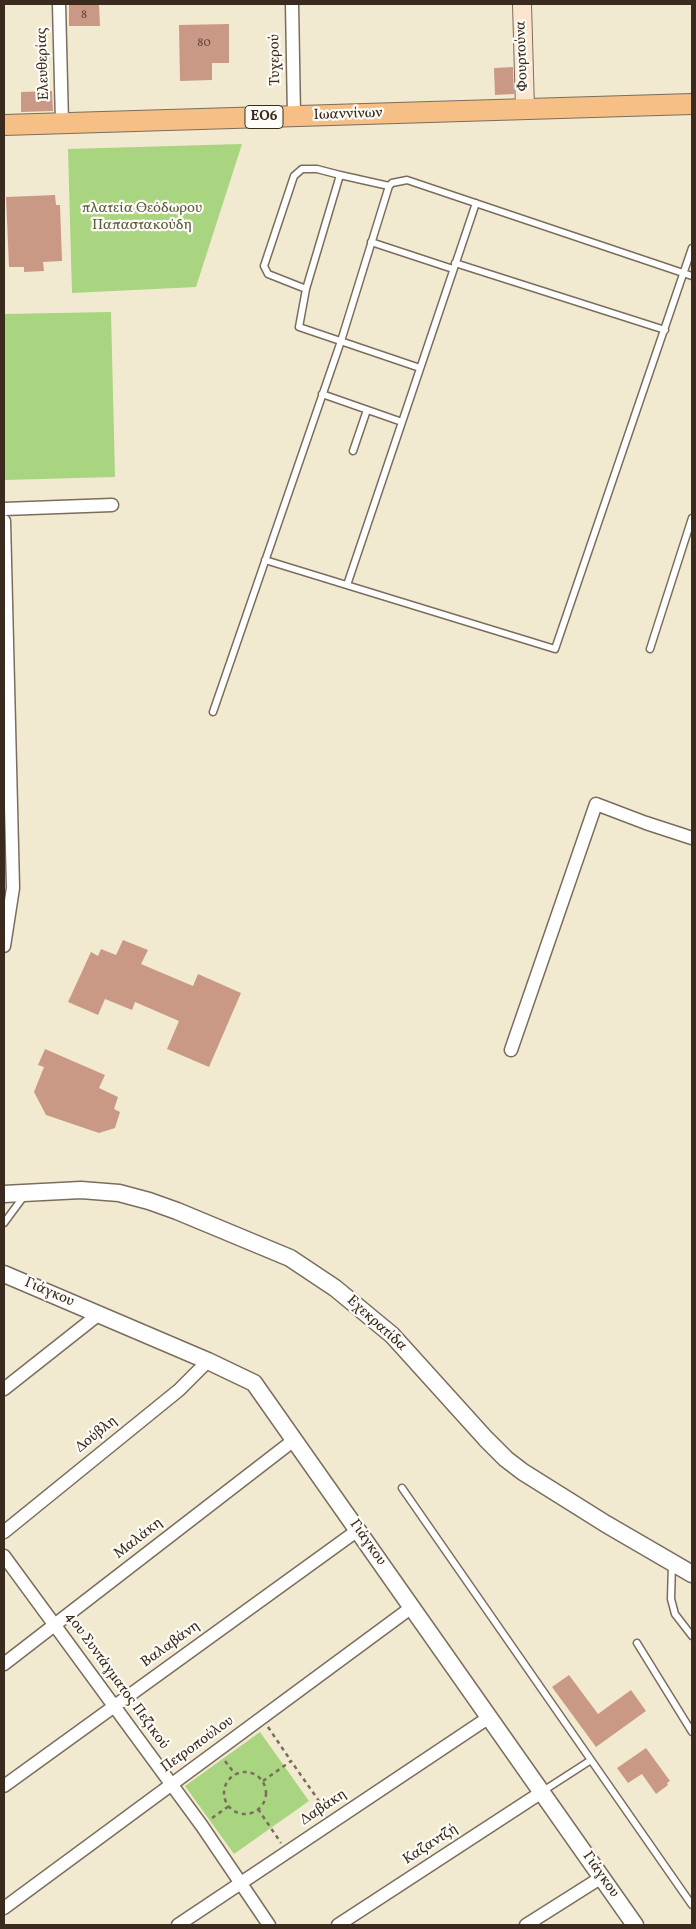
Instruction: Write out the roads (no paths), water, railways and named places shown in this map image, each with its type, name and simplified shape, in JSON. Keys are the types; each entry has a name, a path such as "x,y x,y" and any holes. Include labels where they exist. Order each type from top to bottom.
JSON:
{"main road":[{"name":"Φουρτούνα","path":"522,4 525,109"},
{"name":"Ιωαννίνων","path":"4,125 692,104"}],"street":[{"name":"Ελευθερίας","path":"59,4 62,123"},
{"name":"Τυχερού","path":"292,4 294,116"},
{"path":"4,508 112,505"},
{"path":"4,521 8,888 4,946"},
{"path":"511,1050 596,804 692,838"},
{"name":"Εχεκρατίδα","path":"4,1194 81,1190 119,1193 177,1211 290,1258 335,1288 392,1335 506,1459 523,1472 606,1524 692,1574"},
{"name":"Γιάγκου","path":"4,1276 99,1314 254,1383 635,1925"},
{"path":"4,1389 99,1314"},
{"name":"Δούβλη","path":"4,1532 179,1390 208,1361"},
{"name":"Μαλάκη","path":"4,1664 294,1440"},
{"name":"Βαλαβάνη","path":"4,1786 358,1530"},
{"name":"4ου Συντάγματος Πεζικού","path":"4,1556 202,1826 269,1925"},
{"name":"Πετροπούλου","path":"4,1908 412,1607"},
{"name":"Δαβάκη","path":"178,1925 488,1718"},
{"name":"Καζαντζή","path":"338,1925 542,1792"},
{"path":"526,1925 602,1877"}],"lane":[{"path":"306,289 268,274 264,266 294,176 302,169 317,169 389,186"},
{"path":"340,175 306,289 299,327 420,368"},
{"path":"212,712 341,341 389,186 392,183 407,180 692,276"},
{"path":"348,585 476,203"},
{"path":"371,242 664,330"},
{"path":"265,560 555,649 692,248"},
{"path":"322,394 402,422"},
{"path":"353,451 367,410"},
{"path":"650,649 692,518"},
{"path":"4,1223 27,1192"},
{"path":"402,1488 692,1905"},
{"path":"672,1562 671,1599 675,1614 692,1636"},
{"path":"637,1644 692,1732"},
{"path":"542,1792 591,1760"}],"park label":[{"name":"πλατεία Θεόδωρου Παπαστακούδη","path":"142,218"}]}
